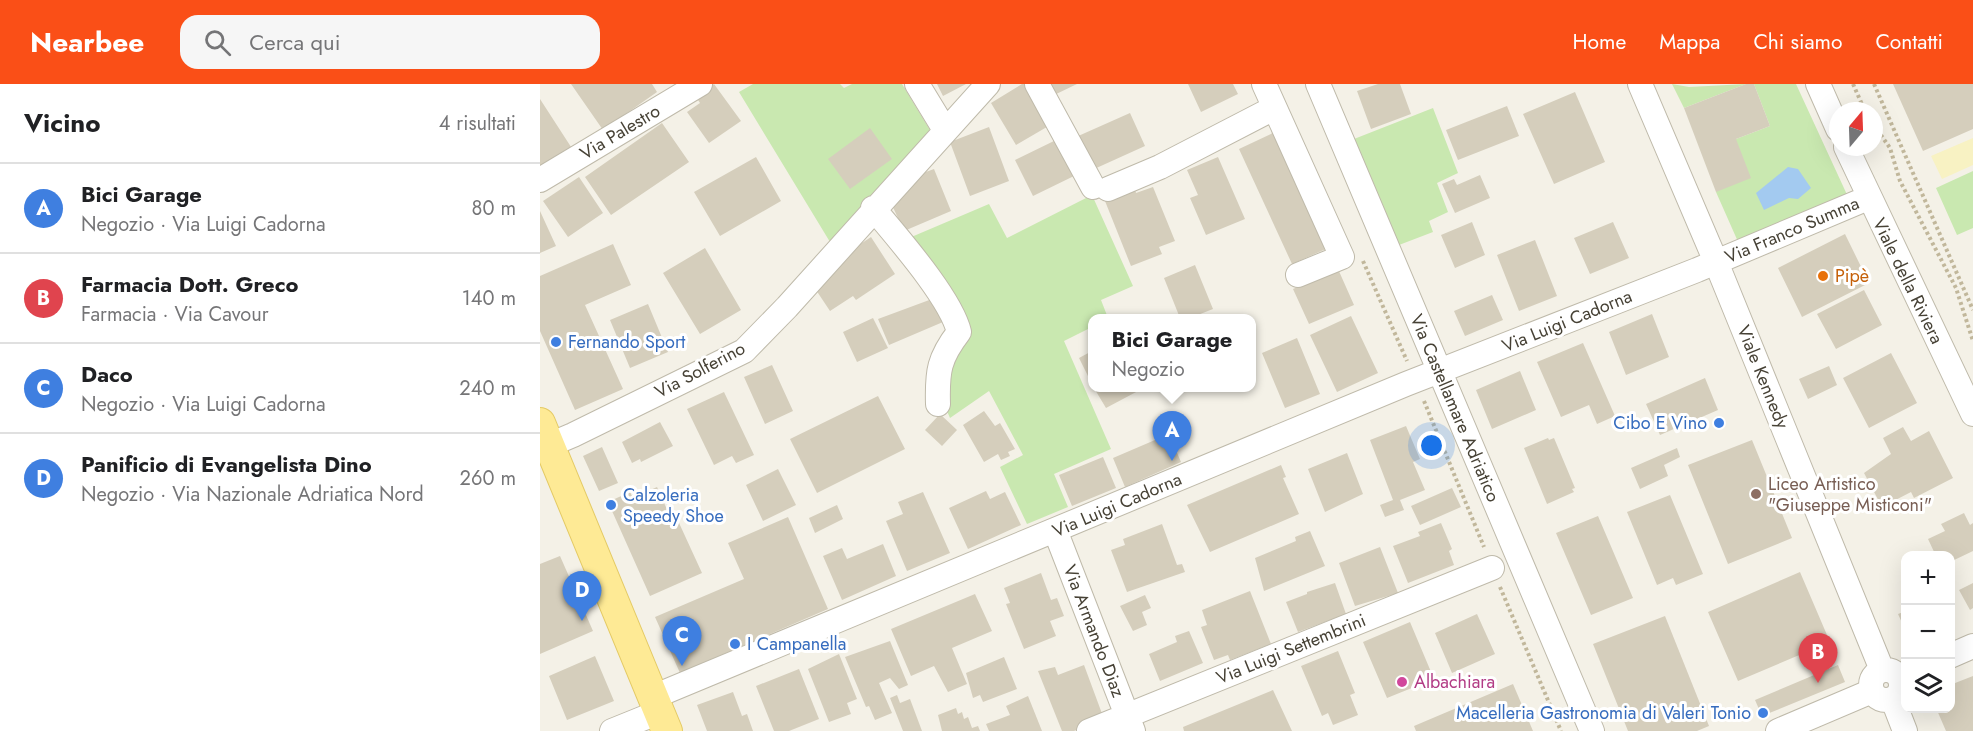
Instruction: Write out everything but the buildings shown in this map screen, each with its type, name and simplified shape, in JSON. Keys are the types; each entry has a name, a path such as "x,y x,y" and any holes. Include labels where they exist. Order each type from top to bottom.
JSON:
{"main road":[{"path":"543,439 660,713"}],"street":[{"name":"Via Palestro","path":"540,180 700,84"},
{"path":"917,84 945,130"},
{"name":"Via Solferino","path":"543,439 744,351 787,307 873,208 987,84"},
{"path":"1037,84 1101,188 1160,167 1277,115"},
{"path":"1264,84 1342,257 1298,276"},
{"name":"Via Castellamare Adriatico","path":"1318,84 1593,731"},
{"name":"Viale Kennedy","path":"1640,84 1890,682 1905,731"},
{"path":"1818,84 1829,109"},
{"path":"1236,144 1277,115"},
{"name":"Viale della Riviera","path":"1850,156 1973,414"},
{"name":"Via Franco Summa","path":"1716,262 1868,198"},
{"path":"873,208 912,256 956,319 959,332 944,352 937,372 938,404"},
{"name":"Via Luigi Cadorna","path":"612,731 660,713 1055,530 1415,380 1716,262"},
{"name":"Via Armando Diaz","path":"1055,530 1130,723"},
{"name":"Via Luigi Settembrini","path":"1089,731 1130,723 1492,568"},
{"path":"1955,654 1973,646"},
{"path":"1778,731 1890,682"}],"path":[{"path":"1853,84 1861,102"},
{"path":"1874,84 1973,310"},
{"name":"Viale della Riviera","path":"1883,138 1890,148 1900,181 1956,288 1973,341"},
{"name":"Via Castellamare Adriatico","path":"1363,260 1561,731"}],"green space":[{"path":"753,84 840,84 844,88 852,84 902,84 933,135 830,242 739,92"},
{"path":"1672,84 1689,87 1746,84 1684,108"},
{"path":"1754,84 1796,84 1849,199 1739,244 1716,192 1736,139 1770,126"},
{"path":"1433,108 1458,173 1437,183 1448,212 1429,221 1433,232 1399,245 1354,139"},
{"path":"1973,171 1973,228 1957,235 1936,188"},
{"path":"1092,195 1133,286 1101,300 1106,314 1088,314 1088,329 1064,341 1111,449 1054,474 1068,507 1027,524 1000,467 1023,455 989,391 950,418 945,400 946,390 959,342 909,238 989,204 1007,238"}],"sand":[{"path":"1973,138 1973,165 1942,179 1931,156"}],"water":[{"path":"1788,167 1798,169 1811,188 1798,199 1789,198 1764,210 1756,193"}],"place":[{"name":"Pipè","path":"1823,276"},
{"name":"Fernando Sport","path":"556,342"},
{"name":"Cibo E Vino","path":"1719,423"},
{"name":"Bici Garage","path":"1172,461"},
{"name":"Liceo Artistico \"Giuseppe Misticoni\"","path":"1756,494"},
{"name":"Calzoleria Speedy Shoe","path":"611,505"},
{"name":"Panificio di Evangelista Dino","path":"582,621"},
{"name":"I Campanella","path":"735,644"},
{"name":"Daco","path":"682,666"},
{"name":"Albachiara","path":"1402,682"},
{"name":"Farmacia Dott. Greco","path":"1818,683"},
{"name":"Macelleria Gastronomia di Valeri Tonio","path":"1763,713"}]}
